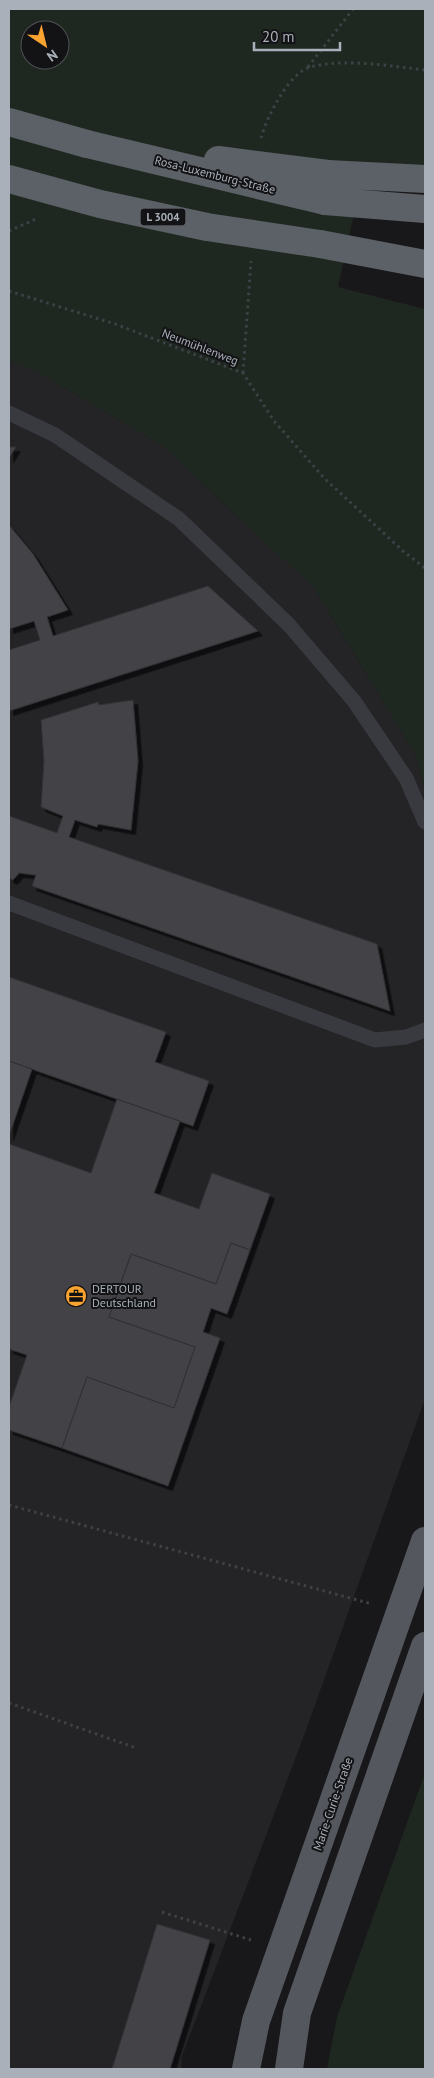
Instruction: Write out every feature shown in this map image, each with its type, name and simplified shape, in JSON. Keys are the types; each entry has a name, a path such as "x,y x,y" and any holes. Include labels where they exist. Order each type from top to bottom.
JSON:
{"highway":[{"name":"Rosa-Luxemburg-Straße","path":"9,122 87,144 325,201 425,209"},
{"path":"87,144 328,174 425,179"},
{"name":"L 3004","path":"9,179 100,204 207,227 320,244 425,246"},
{"path":"320,244 425,264"}],"main road":[{"name":"Marie-Curie-Straße","path":"246,2069 256,2021 425,1541"},
{"path":"289,2069 297,2013 425,1646"}],"lane":[{"path":"9,413 55,435 179,519 289,625 354,701 406,778 425,822"},
{"path":"9,903 375,1040 406,1037 425,1030"}],"path":[{"path":"308,67 353,9"},
{"name":"Neumühlenweg","path":"9,291 115,324 244,372 274,420 325,479 403,551 425,568"},
{"path":"9,1505 372,1604"},
{"path":"9,1704 136,1748"},
{"path":"162,1912 251,1940"}],"shaded area":[{"path":"9,9 425,9 425,169 364,168 338,287 425,309 425,790 415,754 314,588 160,444 39,373 9,360"},
{"path":"9,360 39,373 160,444 314,588 415,754 425,790 425,1399 302,1741 182,2056 181,2069 9,2069"},
{"path":"425,1773 425,2069 327,2069 337,2017"}],"building":[{"path":"9,447 16,447 9,458"},
{"path":"9,525 33,554 68,610 47,617 53,636 208,586 258,631 9,711 9,650 40,640 34,621 9,629"},
{"path":"133,700 138,761 131,830 98,824 97,827 75,820 69,837 377,944 390,1011 32,886 36,875 19,873 13,880 9,878 9,816 57,833 63,816 41,807 44,761 41,720 98,702 99,705"},
{"path":"9,977 166,1032 155,1062 209,1081 193,1126 9,1061"},
{"path":"9,1061 32,1069 9,1136"},
{"path":"117,1099 180,1121 154,1193 199,1209 212,1173 270,1194 250,1250 231,1243 216,1284 131,1254 109,1317 195,1347 174,1408 87,1377 62,1448 9,1430 9,1407 27,1355 9,1349 9,1144 91,1173"},
{"path":"231,1243 250,1250 227,1314 211,1308 203,1332 220,1338 168,1486 62,1448 87,1377 174,1408 195,1347 109,1317 131,1254 216,1284"},
{"path":"157,1924 210,1940 170,2069 112,2069"}],"place":[{"name":"DERTOUR Deutschland","path":"76,1296"}]}
